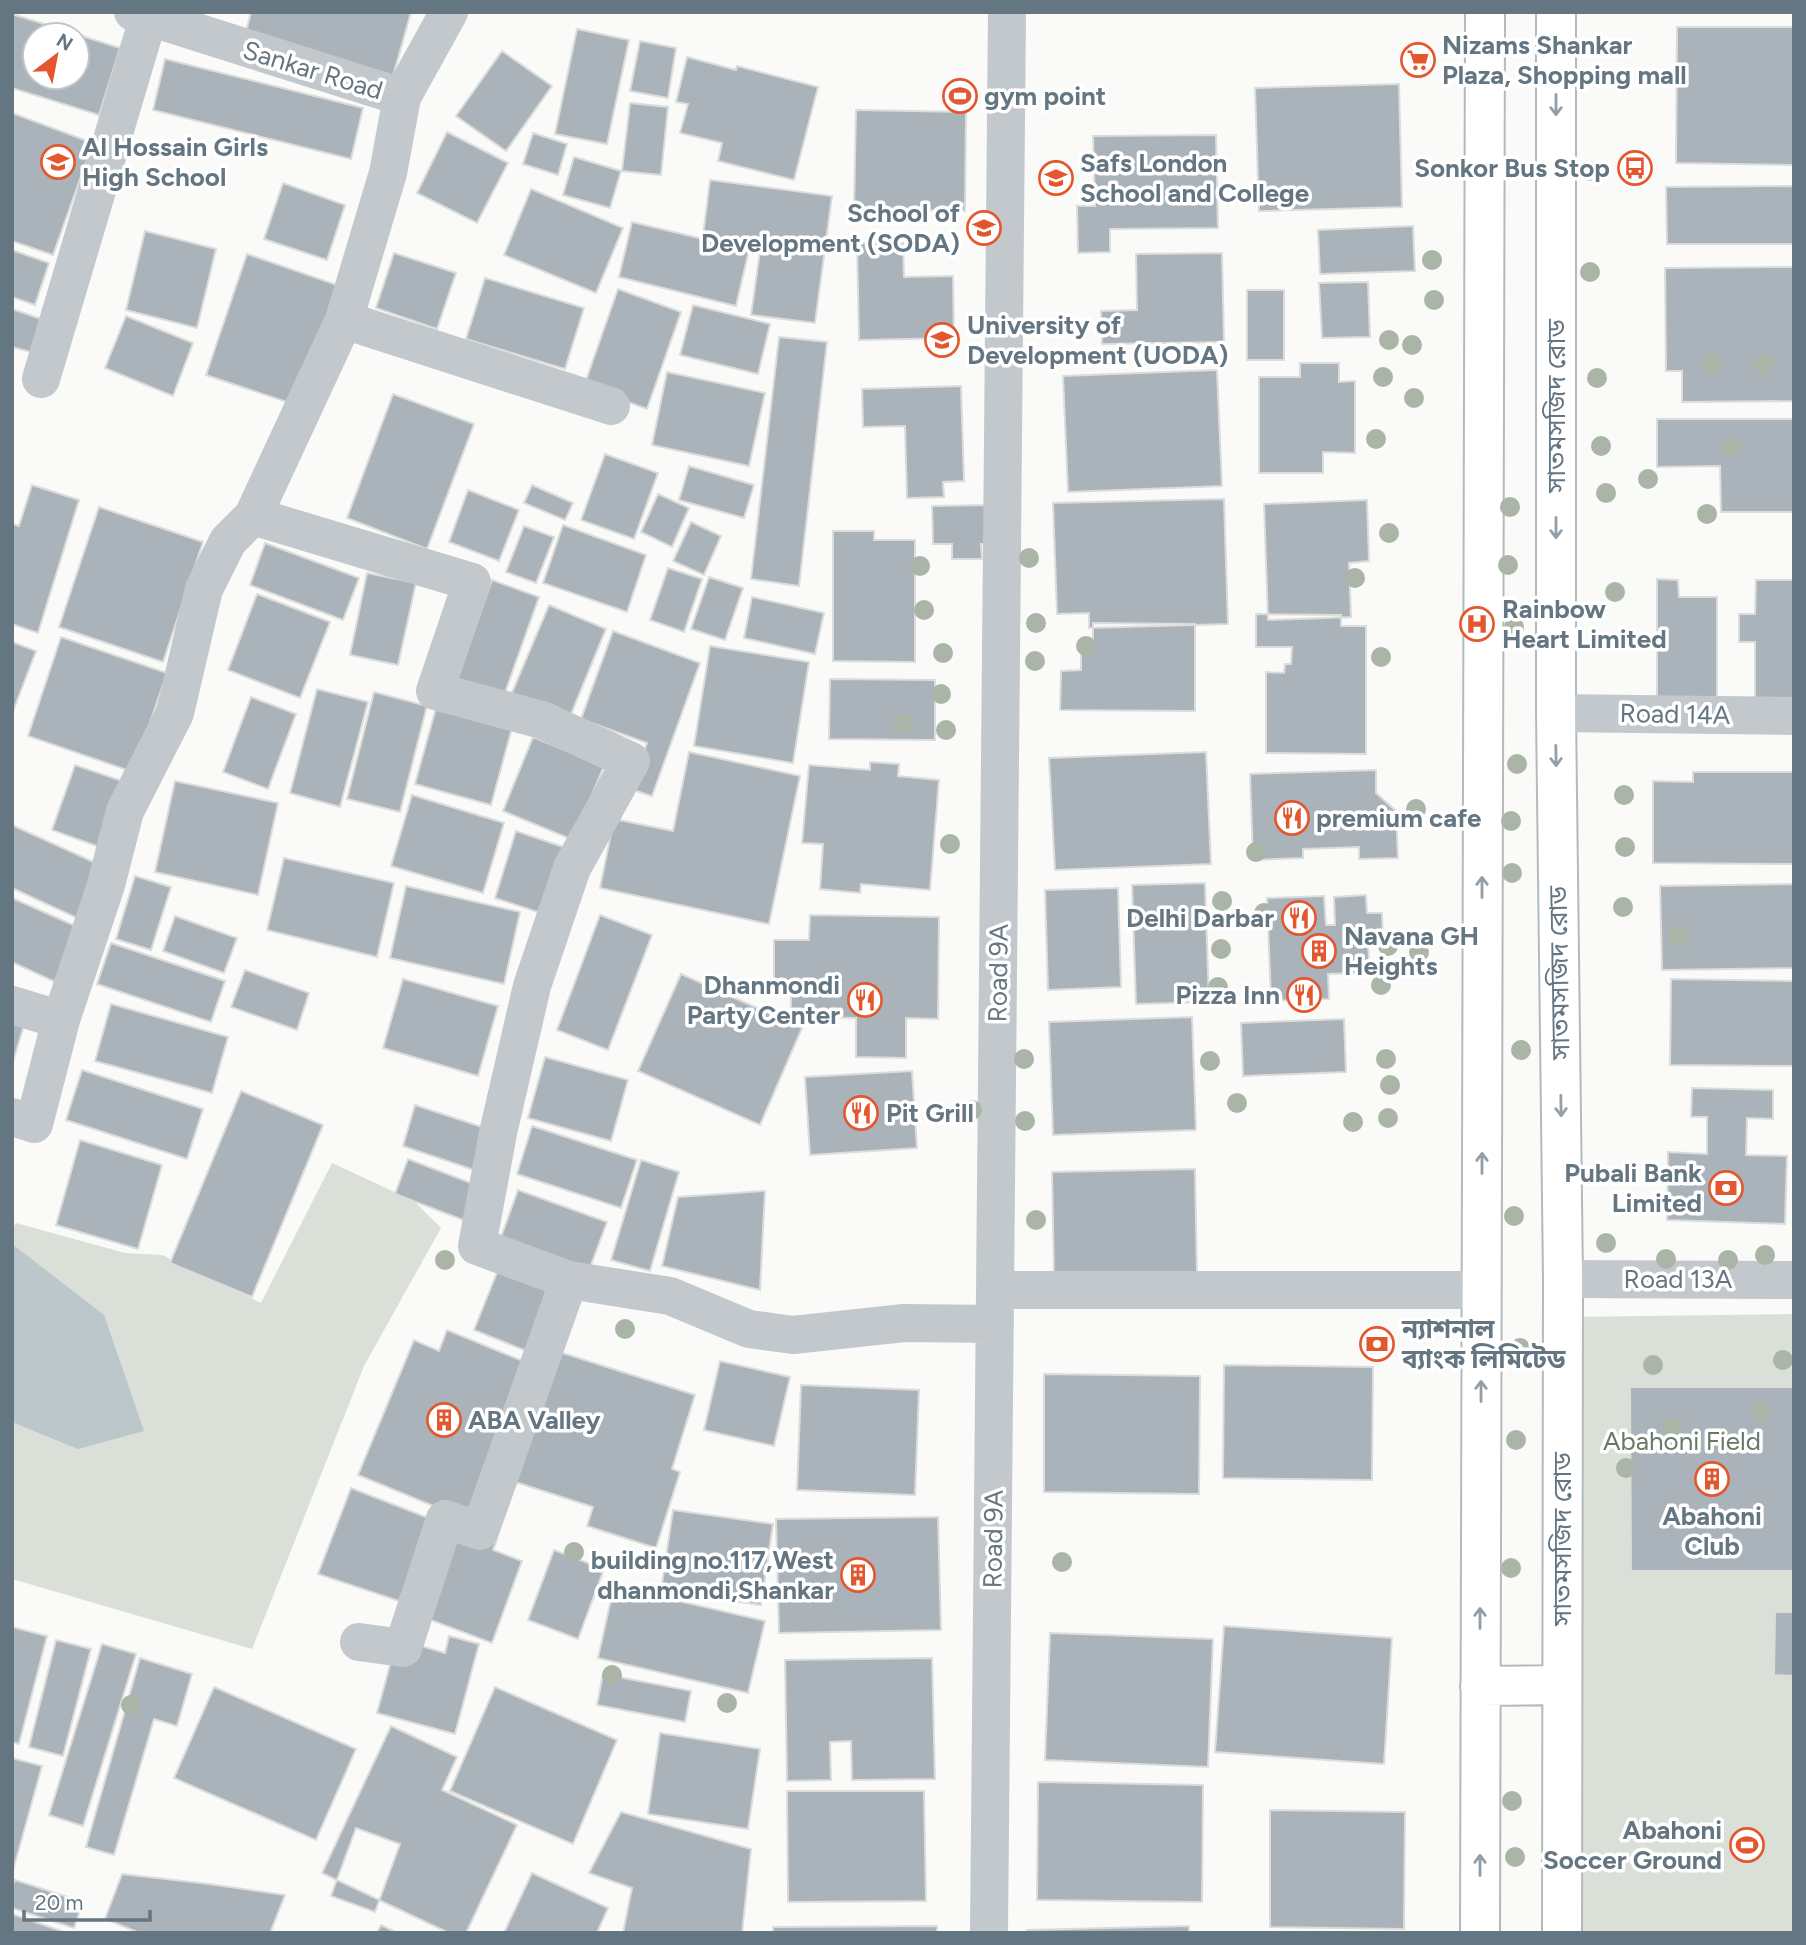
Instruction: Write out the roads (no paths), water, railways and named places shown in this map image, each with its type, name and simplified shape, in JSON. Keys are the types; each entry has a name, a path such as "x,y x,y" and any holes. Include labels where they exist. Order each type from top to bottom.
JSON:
{"main road":[{"path":"1480,1933 1485,12"},
{"name":"সাতমসজিদ রোড","path":"1556,12 1556,713 1563,1279 1562,1933"},
{"path":"1480,1686 1561,1685"}],"street":[{"name":"Sankar Road","path":"144,14 402,97 449,12"},
{"name":"Road 9A","path":"989,1933 1007,12"},
{"path":"41,379 144,14"},
{"path":"12,1117 34,1124 61,1020 106,886 125,811 175,713 204,589 228,541 253,516 344,320 388,173 402,97"},
{"path":"344,320 611,406"},
{"path":"253,516 471,582 435,691 542,720 631,761 572,868 532,986 498,1133 477,1246 569,1280 670,1296 749,1329 793,1335 851,1331 995,1307 1481,1290"},
{"name":"Road 14A","path":"1556,713 1794,716"},
{"path":"12,1005 61,1020"},
{"name":"Road 13A","path":"1563,1279 1794,1280"},
{"path":"359,1642 403,1648 445,1519 480,1531 569,1280"}],"place":[{"name":"Nizams Shankar Plaza, Shopping mall","path":"1418,60"},
{"name":"gym point","path":"960,96"},
{"name":"Al Hossain Girls High School","path":"58,162"},
{"name":"Sonkor Bus Stop","path":"1635,168"},
{"name":"Safs London School and College","path":"1056,178"},
{"name":"School of Development (SODA)","path":"984,228"},
{"name":"University of Development (UODA)","path":"942,340"},
{"name":"Rainbow Heart Limited","path":"1477,624"},
{"name":"premium cafe","path":"1292,818"},
{"name":"Delhi Darbar","path":"1299,918"},
{"name":"Navana GH Heights","path":"1319,951"},
{"name":"Pizza Inn","path":"1304,995"},
{"name":"Dhanmondi Party Center","path":"865,1000"},
{"name":"Pit Grill","path":"861,1113"},
{"name":"Pubali Bank Limited","path":"1726,1188"},
{"name":"ন্যাশনাল ব্যাংক লিমিটেড","path":"1377,1344"},
{"name":"ABA Valley","path":"444,1420"},
{"name":"Abahoni Club","path":"1712,1479"},
{"name":"building no.117,West dhanmondi,Shankar","path":"858,1575"},
{"name":"Abahoni Soccer Ground","path":"1747,1845"}],"park label":[{"name":"Abahoni Field","path":"1682,1441"}]}
